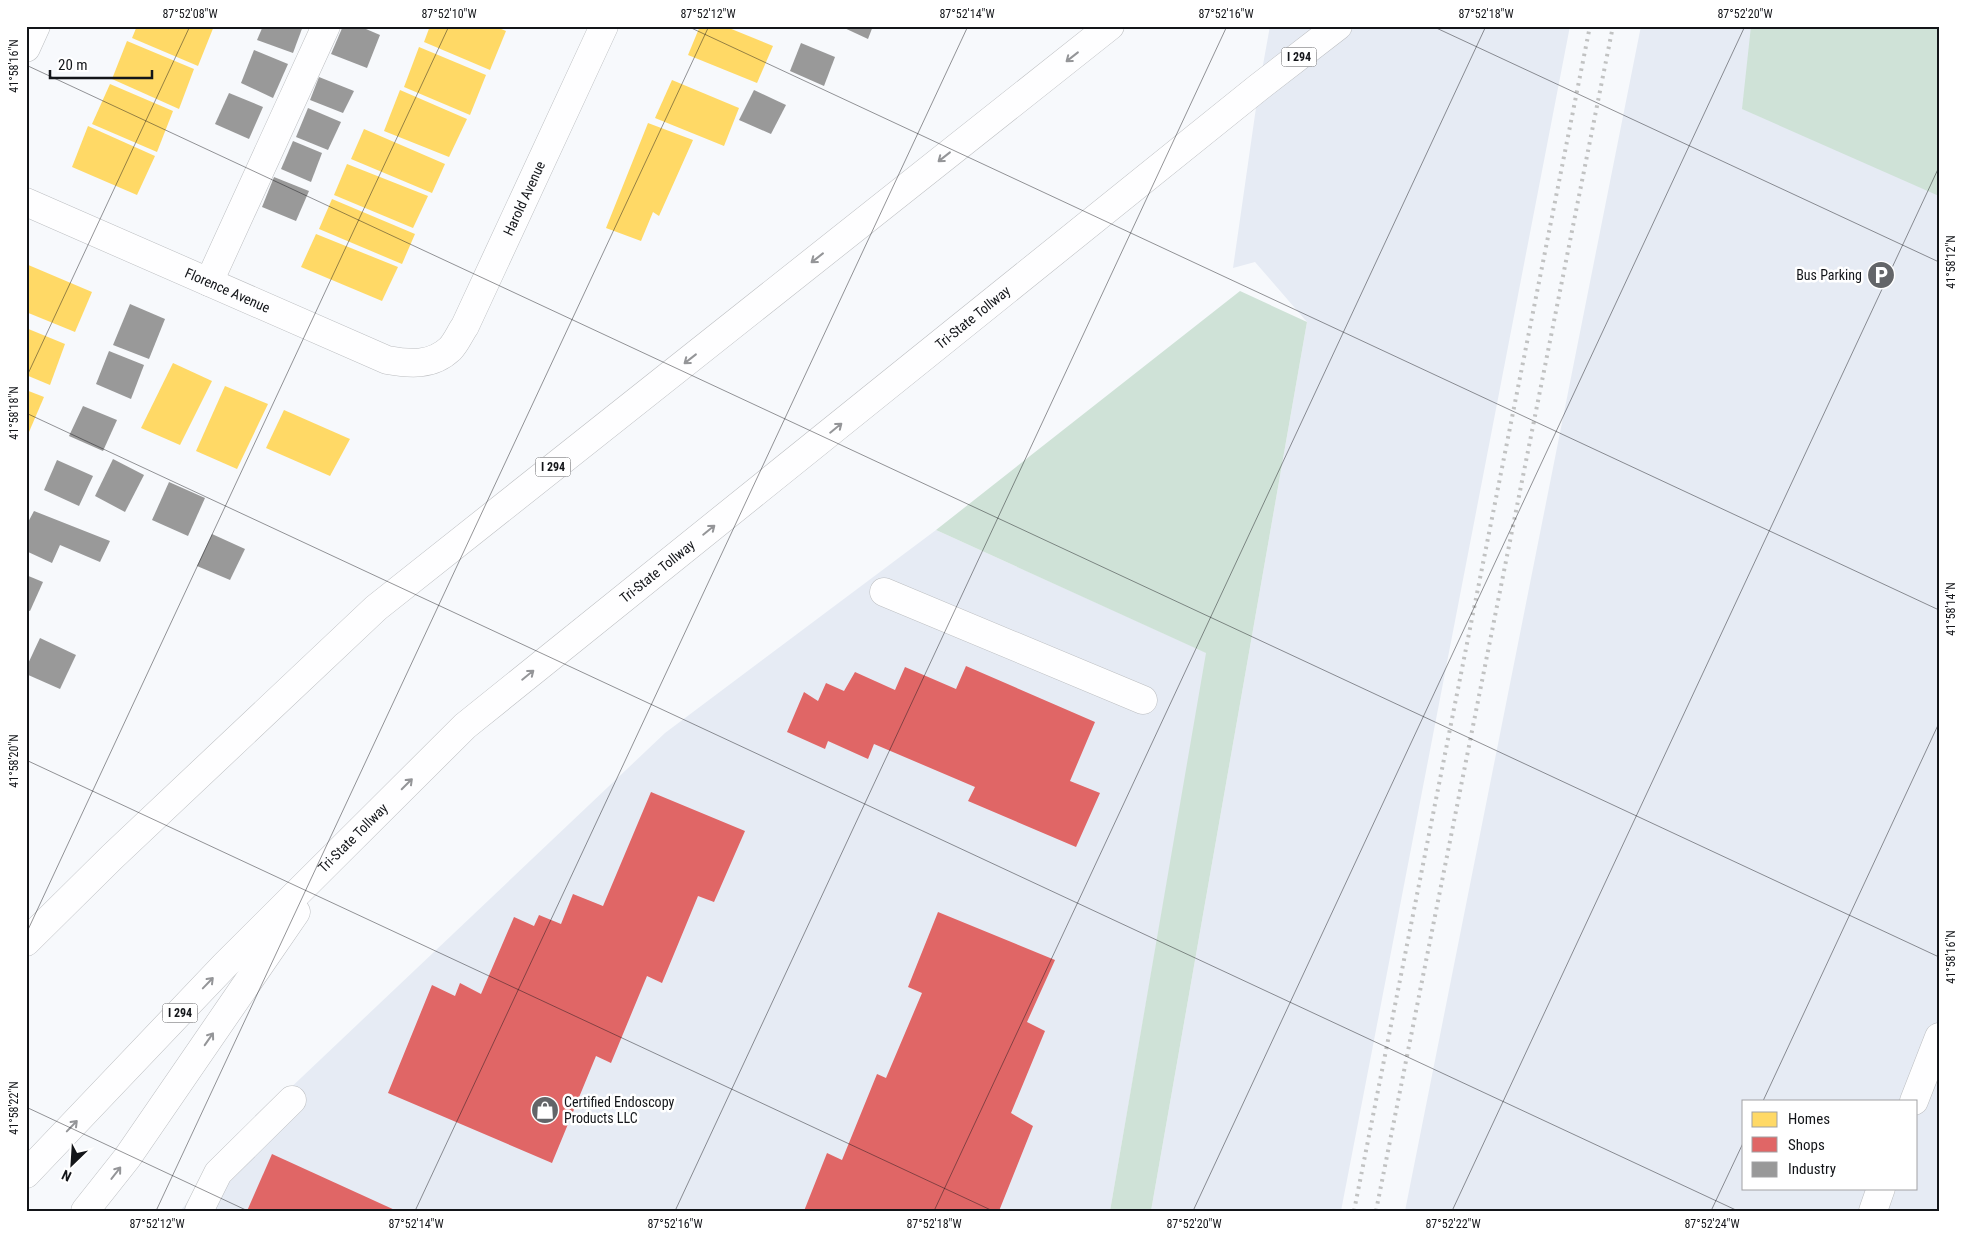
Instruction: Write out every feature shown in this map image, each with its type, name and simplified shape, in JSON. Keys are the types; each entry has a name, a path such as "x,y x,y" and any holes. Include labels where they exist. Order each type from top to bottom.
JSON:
{"main road":[{"path":"26,48 36,26"},
{"path":"209,282 326,26"},
{"name":"Harold Avenue","path":"432,361 450,348 465,326 604,26"},
{"name":"I 294","path":"26,942 112,857 376,608 1110,26"},
{"name":"Tri-State Tollway","path":"26,1174 225,965 465,726 1259,87 1338,26"},
{"name":"Florence Avenue","path":"26,202 387,360 411,364 432,361"},
{"path":"884,592 1143,700"},
{"path":"85,1211 127,1158 336,855"},
{"path":"1914,1100 1939,1037"},
{"path":"199,1211 218,1173 292,1100"},
{"path":"1873,1211 1880,1190"}],"shaded area":[{"path":"1270,26 1570,26 1341,1211 1151,1211 1307,322 1255,262 1233,268 1259,87"},
{"path":"1641,26 1939,26 1939,1211 1405,1211"},
{"path":"936,530 1207,653 1110,1211 180,1211 283,1095 665,733"}],"green space":[{"path":"1751,26 1939,26 1939,196 1742,109"},
{"path":"1240,291 1307,322 1151,1211 1110,1211 1206,653 936,530"}],"building: Homes":[{"path":"137,26 214,26 198,66 132,38"},
{"path":"430,26 494,26 506,31 490,70 424,42"},
{"path":"700,26 724,26 773,46 757,83 688,55"},
{"path":"127,41 194,69 179,109 112,79"},
{"path":"419,47 486,75 470,115 404,87"},
{"path":"672,80 739,108 724,146 655,118"},
{"path":"110,84 173,111 157,152 92,124"},
{"path":"400,90 467,119 449,157 384,131"},
{"path":"648,123 693,140 659,216 653,212 641,241 606,228"},
{"path":"88,126 155,156 137,195 72,167"},
{"path":"364,129 445,164 432,193 351,159"},
{"path":"347,164 428,196 413,228 334,195"},
{"path":"332,199 415,234 402,264 319,229"},
{"path":"316,234 398,267 382,301 301,267"},
{"path":"26,264 92,292 75,332 26,312"},
{"path":"26,328 65,344 50,385 26,375"},
{"path":"173,363 212,381 180,445 141,428"},
{"path":"225,386 268,404 237,469 196,451"},
{"path":"26,390 44,397 26,439"},
{"path":"284,410 350,439 330,476 266,448"}],"building: Shops":[{"path":"966,666 1095,722 1070,781 1100,793 1076,847 968,801 975,787 874,744 868,759 828,741 825,749 787,732 804,692 818,701 826,683 844,691 855,672 895,690 905,667 956,689"},
{"path":"651,792 745,831 714,902 698,896 662,983 647,976 611,1063 596,1056 552,1163 388,1093 432,985 455,996 460,983 481,994 514,917 534,926 539,915 561,924 573,894 603,906"},
{"path":"938,912 1055,960 1027,1022 1045,1031 1011,1113 1033,1126 999,1211 804,1211 827,1153 842,1160 877,1074 886,1078 922,993 908,987"},
{"path":"272,1154 397,1211 247,1211"}],"building: Industry":[{"path":"263,26 303,26 293,53 257,40"},
{"path":"343,26 359,26 380,35 367,68 331,54"},
{"path":"840,26 873,26 868,39"},
{"path":"801,43 835,57 824,86 790,71"},
{"path":"254,50 288,64 273,98 241,83"},
{"path":"319,77 354,91 343,113 310,100"},
{"path":"754,90 786,105 771,134 739,120"},
{"path":"229,93 263,107 249,139 215,124"},
{"path":"308,108 341,122 328,150 296,137"},
{"path":"293,141 322,153 311,182 281,169"},
{"path":"274,177 309,191 296,221 262,207"},
{"path":"130,304 165,319 149,359 113,345"},
{"path":"109,351 144,365 131,399 96,384"},
{"path":"83,406 117,420 103,451 69,436"},
{"path":"113,459 144,475 125,512 95,496"},
{"path":"57,460 93,476 79,506 44,490"},
{"path":"169,482 205,498 188,536 152,520"},
{"path":"34,511 110,541 100,562 60,545 52,563 26,551 26,526"},
{"path":"212,534 245,549 230,580 197,566"},
{"path":"26,575 43,582 30,611 26,610"},
{"path":"40,638 76,655 60,689 26,674 26,668"}],"railway":[{"path":"1354,1211 1590,26"},
{"path":"1376,1211 1613,26"}],"place":[{"name":"Bus Parking","path":"1881,275"},
{"name":"Certified Endoscopy Products LLC","path":"545,1110"}]}
